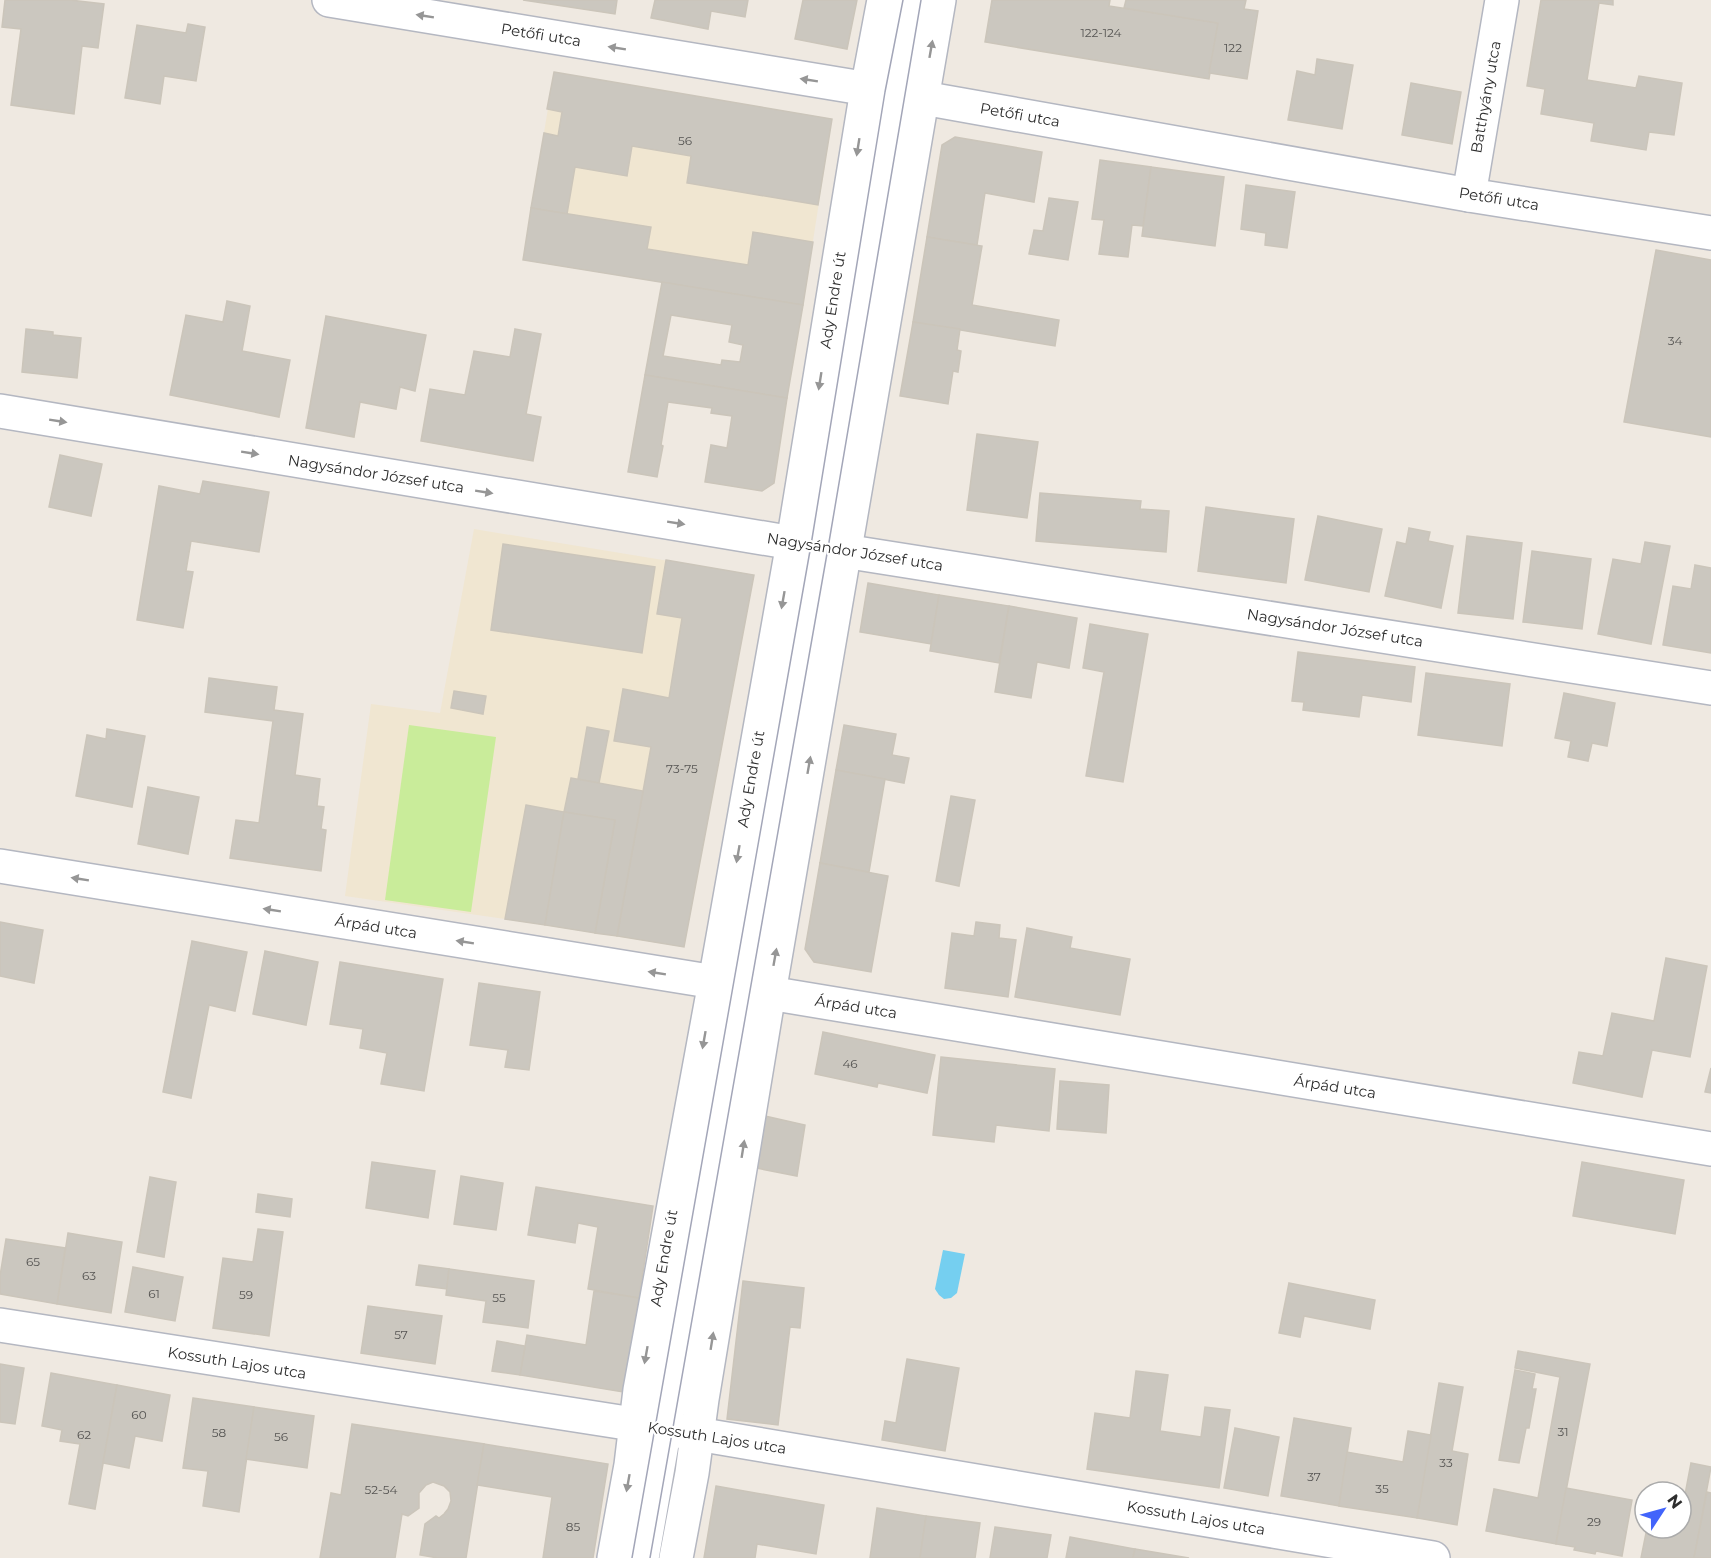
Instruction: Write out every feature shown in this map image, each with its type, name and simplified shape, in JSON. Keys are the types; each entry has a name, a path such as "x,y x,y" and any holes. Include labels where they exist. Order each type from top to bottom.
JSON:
{"street":[{"name":"Petőfi utca","path":"329,0 895,94 1469,195 1711,233"},
{"name":"Ady Endre út","path":"676,1558 692,1473 702,1399 742,987 895,94 884,0"},
{"path":"895,94 912,0"},
{"name":"Ady Endre út","path":"614,1558 632,1465 650,1427 640,1390 742,987 895,94 939,0"},
{"name":"Batthyány utca","path":"1469,195 1502,0"},
{"name":"Nagysándor József utca","path":"0,411 819,547 1711,688"},
{"name":"Árpád utca","path":"0,866 1711,1149"},
{"name":"Kossuth Lajos utca","path":"0,1325 697,1434 1432,1558"},
{"path":"642,1558 650,1427 702,1399"}],"shaded area":[{"path":"554,72 832,119 803,305 523,260"},
{"path":"474,529 754,575 684,947 345,896 371,704 440,713"}],"green space":[{"path":"409,725 496,737 471,912 385,900"}],"water":[{"path":"943,1250 965,1254 957,1293 951,1298 944,1299 935,1289"}],"building":[{"path":"5,0 70,0 104,4 98,48 82,46 74,114 11,105 21,29 2,27"},
{"path":"523,0 617,0 615,14"},
{"path":"655,0 748,0 745,17 711,11 708,29 651,18"},
{"path":"803,0 857,0 847,49 795,39"},
{"path":"992,0 1110,0 1109,6 1218,23 1209,79 985,42"},
{"path":"1126,0 1246,0 1244,9 1258,11 1247,79 1209,73 1218,23 1124,8"},
{"path":"1541,0 1613,0 1613,5 1599,3 1587,80 1636,88 1639,76 1682,83 1674,135 1649,132 1646,150 1591,141 1594,123 1541,114 1545,89 1527,86"},
{"path":"188,24 205,27 196,81 164,76 160,104 125,98 137,25 186,33"},
{"path":"1317,59 1353,65 1342,129 1288,120 1297,71 1315,75"},
{"path":"554,72 832,119 818,205 687,183 691,156 632,146 627,176 575,167 567,214 531,208 544,133 558,136 562,112 547,109"},
{"path":"1411,83 1461,92 1452,144 1402,135"},
{"path":"955,137 1042,152 1034,202 985,193 977,245 927,237 942,145"},
{"path":"1100,160 1151,167 1143,226 1132,225 1128,257 1099,254 1104,220 1092,219"},
{"path":"1151,167 1224,177 1215,246 1142,236"},
{"path":"1246,185 1295,192 1287,248 1265,245 1266,233 1241,229"},
{"path":"1049,198 1078,202 1068,260 1029,254 1034,230 1043,231"},
{"path":"531,208 651,227 647,249 748,265 753,232 813,242 803,305 523,260"},
{"path":"927,237 982,246 972,305 1059,320 1055,346 913,322"},
{"path":"1656,250 1711,260 1711,437 1624,422"},
{"path":"662,282 803,305 787,398 645,375","holes":["671,315 732,325 729,342 743,345 740,362 722,360 721,365 663,356"]},
{"path":"227,301 250,306 242,351 290,360 279,417 170,395 186,315 223,322"},
{"path":"326,316 426,335 415,391 400,387 396,409 360,402 354,437 306,428"},
{"path":"913,322 960,329 957,350 961,351 958,372 953,371 948,404 900,396"},
{"path":"26,329 81,338 77,378 22,372"},
{"path":"515,329 541,334 526,414 541,417 533,461 421,441 430,389 465,395 474,351 510,357"},
{"path":"645,375 787,398 774,483 762,491 705,482 711,445 727,448 732,416 711,413 712,408 668,402 657,477 628,472"},
{"path":"977,434 1038,442 1027,518 967,510"},
{"path":"60,455 102,464 91,516 49,507"},
{"path":"203,481 269,492 259,552 191,541 186,571 193,572 183,628 137,620 159,486 200,494"},
{"path":"1040,493 1141,501 1140,509 1169,511 1166,552 1036,541"},
{"path":"1206,507 1294,519 1286,583 1198,571"},
{"path":"1318,516 1382,529 1369,592 1305,580"},
{"path":"1409,528 1430,532 1428,541 1453,546 1441,608 1385,596 1397,542 1406,544"},
{"path":"1467,536 1522,543 1513,619 1458,613"},
{"path":"1645,542 1670,546 1651,644 1598,634 1613,559 1641,564"},
{"path":"503,544 655,567 642,653 491,630"},
{"path":"1532,551 1591,559 1582,629 1523,622"},
{"path":"666,560 754,575 684,947 617,936 651,747 614,741 623,689 669,698 682,618 657,614"},
{"path":"1695,565 1711,568 1711,653 1663,645 1673,586 1691,589"},
{"path":"868,583 939,595 931,644 860,632"},
{"path":"939,595 1009,606 999,663 930,651"},
{"path":"1009,606 1077,618 1069,668 1037,662 1031,698 995,692"},
{"path":"1090,624 1148,634 1123,782 1086,776 1104,672 1083,668"},
{"path":"1298,652 1415,667 1411,702 1362,695 1359,717 1303,710 1304,702 1292,701"},
{"path":"1426,673 1510,684 1502,746 1418,735"},
{"path":"209,678 277,687 274,710 303,714 295,775 320,779 317,806 324,807 321,829 326,830 321,871 230,858 236,820 259,823 273,721 205,712"},
{"path":"454,691 486,696 483,714 451,708"},
{"path":"1564,693 1615,703 1607,746 1592,743 1588,761 1568,757 1571,741 1555,738"},
{"path":"844,725 896,734 892,755 909,758 904,783 836,770"},
{"path":"587,727 609,731 599,783 578,779"},
{"path":"107,729 145,736 132,807 76,796 87,735 106,739"},
{"path":"836,770 885,779 869,872 820,863"},
{"path":"571,778 643,791 617,936 595,933 615,820 564,812"},
{"path":"148,787 199,797 188,854 138,844"},
{"path":"951,796 975,800 959,886 936,881"},
{"path":"526,805 564,812 545,925 505,919"},
{"path":"564,812 615,820 595,933 545,925"},
{"path":"820,863 888,876 871,972 814,962 805,949"},
{"path":"0,922 43,930 34,983 0,976"},
{"path":"976,922 1000,925 999,938 1016,940 1008,997 945,988 952,933 974,936"},
{"path":"1027,928 1072,937 1070,948 1130,959 1120,1015 1015,997"},
{"path":"192,941 247,952 235,1011 209,1005 191,1098 163,1092"},
{"path":"265,951 318,962 306,1025 253,1014"},
{"path":"1666,958 1707,966 1690,1057 1652,1050 1642,1097 1573,1083 1579,1052 1603,1056 1612,1013 1654,1021"},
{"path":"340,962 443,979 424,1091 381,1084 387,1053 360,1048 363,1029 330,1024"},
{"path":"479,983 540,992 529,1070 505,1067 508,1050 470,1045"},
{"path":"823,1032 935,1055 927,1093 878,1083 877,1087 815,1074"},
{"path":"941,1057 1055,1069 1049,1131 996,1125 994,1142 933,1135"},
{"path":"1711,1068 1711,1093 1705,1092"},
{"path":"1060,1081 1109,1085 1106,1133 1057,1129"},
{"path":"765,1116 805,1125 797,1176 756,1168"},
{"path":"372,1162 435,1171 428,1218 366,1208"},
{"path":"1582,1162 1684,1180 1675,1234 1573,1216"},
{"path":"461,1176 503,1183 496,1230 454,1224"},
{"path":"150,1177 176,1182 164,1257 137,1252"},
{"path":"536,1187 653,1206 639,1298 588,1289 598,1227 578,1223 575,1243 528,1235"},
{"path":"258,1194 292,1199 290,1217 256,1212"},
{"path":"258,1229 283,1232 269,1336 213,1328 223,1258 253,1262"},
{"path":"68,1233 122,1242 111,1313 57,1304"},
{"path":"6,1239 65,1248 57,1304 0,1294 0,1276"},
{"path":"419,1265 449,1269 447,1289 416,1285"},
{"path":"133,1267 183,1277 175,1321 125,1312"},
{"path":"449,1269 534,1281 528,1328 483,1322 486,1301 446,1295"},
{"path":"743,1281 804,1288 800,1328 790,1327 778,1425 727,1419"},
{"path":"1289,1283 1375,1300 1370,1329 1304,1316 1300,1337 1279,1333"},
{"path":"594,1291 639,1298 623,1392 520,1375 527,1335 586,1345"},
{"path":"368,1306 442,1316 435,1364 361,1353"},
{"path":"497,1341 525,1346 520,1375 492,1371"},
{"path":"1518,1351 1590,1364 1556,1544 1486,1531 1494,1489 1538,1498 1560,1377 1515,1368"},
{"path":"907,1359 959,1368 945,1451 882,1440 885,1421 896,1423"},
{"path":"0,1364 24,1368 15,1424 0,1422"},
{"path":"1515,1370 1535,1374 1532,1389 1536,1389 1529,1428 1526,1428 1519,1463 1499,1460"},
{"path":"1136,1371 1168,1375 1160,1431 1201,1437 1205,1407 1230,1410 1219,1488 1087,1469 1095,1413 1130,1418"},
{"path":"51,1373 117,1385 95,1509 69,1504 80,1444 60,1441 62,1430 42,1426"},
{"path":"1439,1383 1463,1387 1452,1451 1468,1454 1457,1525 1417,1518"},
{"path":"117,1385 170,1395 162,1441 135,1436 129,1468 103,1463"},
{"path":"193,1398 254,1407 239,1512 203,1506 208,1471 183,1468"},
{"path":"254,1407 314,1416 307,1468 246,1459"},
{"path":"1294,1418 1351,1428 1339,1506 1281,1496"},
{"path":"352,1424 484,1444 466,1558 438,1558 420,1555 425,1524 436,1516 439,1518 444,1514 451,1501 450,1492 444,1486 433,1482 426,1485 419,1493 419,1508 408,1516 402,1514 395,1558 320,1558 331,1493 341,1495"},
{"path":"1235,1428 1279,1437 1268,1496 1224,1488"},
{"path":"1408,1431 1431,1435 1417,1518 1339,1506 1347,1452 1403,1462"},
{"path":"484,1444 608,1464 593,1558 543,1558 552,1497 477,1485"},
{"path":"1691,1463 1711,1467 1694,1558 1641,1558 1645,1540 1693,1540 1693,1480 1688,1480"},
{"path":"716,1486 824,1505 816,1554 757,1544 755,1558 704,1558"},
{"path":"1566,1488 1632,1500 1622,1556 1596,1551 1595,1554 1574,1550 1575,1547 1556,1544"},
{"path":"1707,1492 1711,1493 1711,1558 1694,1558"},
{"path":"877,1508 926,1516 920,1558 870,1558"},
{"path":"926,1516 980,1523 975,1558 920,1558"},
{"path":"995,1527 1051,1535 1047,1558 990,1558"},
{"path":"1070,1537 1135,1549 1133,1558 1066,1558"},
{"path":"1135,1549 1189,1558 1133,1558"}],"tram line":[{"path":"632,1558 811,545 885,92 903,0"},
{"path":"650,1558 828,548 921,0"}]}
